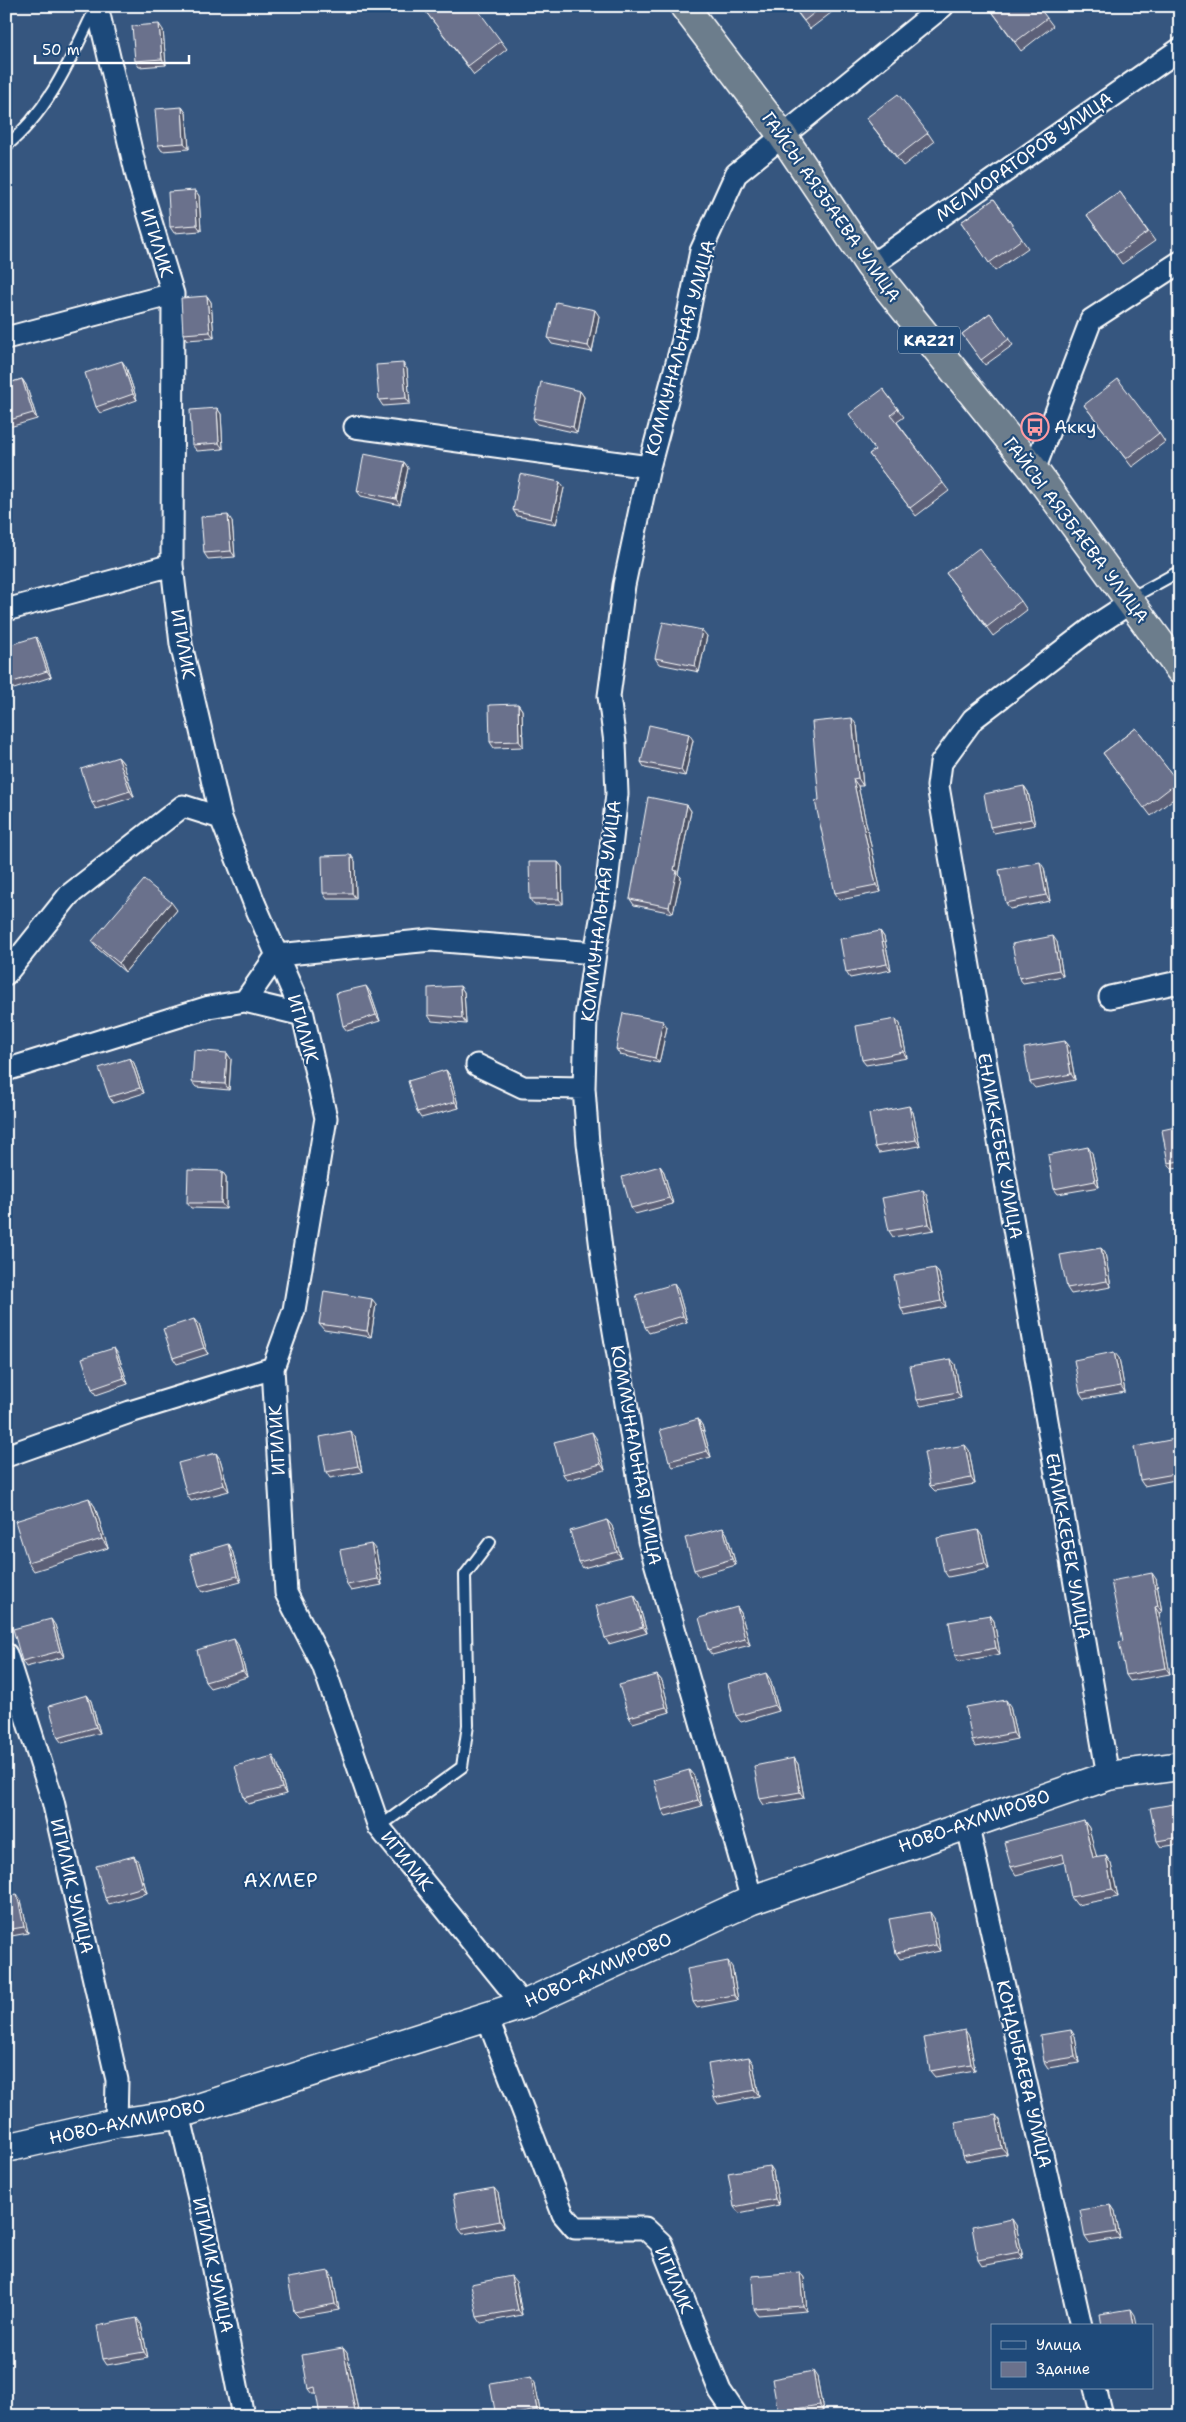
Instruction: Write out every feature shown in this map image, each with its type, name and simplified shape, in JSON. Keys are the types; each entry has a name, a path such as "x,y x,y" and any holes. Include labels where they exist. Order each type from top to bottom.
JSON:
{"highway":[{"name":"ГАЙСЫ АЯЗБАЕВА УЛИЦА","path":"684,6 782,135 870,266 1034,470 1180,670"}],"street":[{"name":"ИГИЛИК","path":"97,6 137,176 173,294 172,565 181,644 221,818 303,1015 326,1118 294,1310 273,1368 286,1593 323,1665 380,1826 523,2005"},
{"path":"782,135 943,6"},
{"name":"МЕЛИОРАТОРОВ УЛИЦА","path":"870,266 1180,49"},
{"name":"КОММУНАЛЬНАЯ УЛИЦА","path":"752,1900 649,1540 603,1265 584,1088 586,1017 606,892 617,794 615,743 609,696 624,584 649,467 682,340 701,251 736,174 782,135"},
{"path":"1034,470 1091,320 1180,262"},
{"path":"6,338 173,294"},
{"name":"КОММУНАЛЬНАЯ УЛИЦА","path":"355,427 649,467"},
{"path":"6,610 172,565"},
{"name":"ЕНЛИК-КЕБЕК УЛИЦА","path":"1108,1776 938,786 941,763 973,719 1096,626 1130,603"},
{"path":"6,974 69,895 183,806 221,818"},
{"path":"245,1001 277,955 431,940 595,953"},
{"path":"1110,997 1174,983 1180,985"},
{"path":"6,1070 209,1007 245,1001 303,1015"},
{"path":"477,1065 523,1087 584,1088"},
{"path":"6,1456 130,1412 273,1368"},
{"name":"ИГИЛИК УЛИЦА","path":"6,1654 53,1800 117,2080 116,2123"},
{"name":"НОВО-АХМИРОВО","path":"6,2148 116,2123 179,2114 523,2005 752,1900 967,1823 1108,1776 1180,1766"},
{"name":"КОНДЫБАЕВА УЛИЦА","path":"967,1823 1081,2324"},
{"name":"ИГИЛИК","path":"486,2017 563,2214 575,2228 645,2228 661,2242 720,2391 737,2416"},
{"name":"ИГИЛИК УЛИЦА","path":"179,2114 205,2224 243,2416"},
{"path":"1096,2390 1102,2416"}],"lane":[{"path":"6,146 20,134 59,83 97,6"},
{"path":"1130,603 1140,593 1180,570"},
{"path":"380,1826 462,1767 468,1725 465,1575 490,1542"}],"building":[{"path":"434,6 475,6 501,41 468,66 426,12"},
{"path":"793,6 823,6 804,21"},
{"path":"988,6 1038,6 1047,18 1015,42"},
{"path":"159,24 162,59 135,61 132,26"},
{"path":"898,94 928,133 897,157 866,118"},
{"path":"182,107 184,143 158,145 155,109"},
{"path":"195,190 197,225 170,227 168,192"},
{"path":"1120,192 1148,232 1116,255 1087,215"},
{"path":"994,199 1022,239 989,263 961,222"},
{"path":"207,296 210,332 183,334 181,298"},
{"path":"556,302 595,310 588,346 548,338"},
{"path":"990,313 1009,339 981,360 962,334"},
{"path":"122,361 133,394 96,407 85,373"},
{"path":"403,363 406,398 379,400 376,365"},
{"path":"22,379 33,413 6,421 6,384"},
{"path":"1118,379 1159,433 1126,459 1084,405"},
{"path":"541,382 580,391 573,427 533,418"},
{"path":"883,389 898,409 891,415 943,483 910,508 869,454 875,450 849,414"},
{"path":"217,408 219,443 192,445 190,410"},
{"path":"364,454 404,462 396,499 357,491"},
{"path":"520,474 560,482 552,519 513,510"},
{"path":"228,515 231,551 204,553 201,517"},
{"path":"979,548 1021,601 987,627 946,573"},
{"path":"663,622 702,630 695,666 655,658"},
{"path":"36,637 47,671 10,683 6,671 6,646"},
{"path":"518,704 519,741 490,742 489,705"},
{"path":"852,718 858,778 853,779 876,885 835,893 815,801 819,800 812,722"},
{"path":"649,725 689,734 681,770 641,762"},
{"path":"1136,728 1178,782 1144,808 1103,753"},
{"path":"118,757 130,791 92,803 81,769"},
{"path":"1024,786 1031,819 990,827 984,794"},
{"path":"648,797 687,805 674,870 677,871 669,907 630,899"},
{"path":"351,855 352,893 323,893 322,856"},
{"path":"529,862 558,862 559,899 530,899"},
{"path":"1040,862 1046,895 1006,903 999,870"},
{"path":"144,880 171,902 119,963 92,941"},
{"path":"880,931 887,964 846,972 840,939"},
{"path":"1053,936 1059,970 1019,978 1012,944"},
{"path":"366,986 376,1015 343,1026 336,993"},
{"path":"460,986 462,1018 428,1015 428,988"},
{"path":"623,1013 663,1021 655,1058 616,1049"},
{"path":"896,1019 903,1052 862,1060 856,1026"},
{"path":"1065,1041 1071,1074 1030,1082 1024,1048"},
{"path":"194,1050 227,1053 225,1084 192,1082"},
{"path":"130,1058 140,1088 109,1097 99,1068"},
{"path":"446,1070 455,1102 417,1112 408,1081"},
{"path":"909,1106 916,1140 875,1147 869,1114"},
{"path":"1180,1126 1180,1161 1168,1163 1162,1130"},
{"path":"1088,1147 1095,1181 1054,1189 1048,1155"},
{"path":"660,1166 669,1198 631,1208 622,1177"},
{"path":"188,1170 222,1171 221,1203 187,1203"},
{"path":"923,1190 929,1224 889,1231 882,1198"},
{"path":"1101,1248 1107,1281 1067,1288 1060,1255"},
{"path":"935,1268 941,1301 901,1309 894,1276"},
{"path":"674,1284 683,1316 645,1327 636,1295"},
{"path":"324,1291 372,1299 367,1331 319,1324"},
{"path":"194,1319 204,1348 173,1358 163,1329"},
{"path":"114,1348 124,1378 92,1389 82,1358"},
{"path":"1114,1352 1121,1386 1080,1393 1074,1360"},
{"path":"951,1359 957,1392 917,1400 910,1366"},
{"path":"698,1419 707,1451 669,1461 660,1430"},
{"path":"351,1431 358,1466 326,1472 320,1437"},
{"path":"592,1432 601,1464 563,1474 554,1442"},
{"path":"1175,1439 1180,1473 1140,1480 1134,1447"},
{"path":"965,1445 971,1478 930,1486 924,1452"},
{"path":"216,1453 224,1485 187,1495 178,1463"},
{"path":"89,1498 102,1539 28,1562 15,1521"},
{"path":"607,1520 617,1552 579,1562 570,1531"},
{"path":"723,1528 732,1559 694,1570 685,1538"},
{"path":"978,1530 985,1563 944,1571 937,1538"},
{"path":"228,1544 237,1576 199,1586 190,1555"},
{"path":"371,1544 378,1579 347,1585 340,1550"},
{"path":"1152,1573 1158,1606 1155,1607 1166,1668 1126,1675 1119,1642 1123,1641 1111,1581"},
{"path":"634,1595 643,1627 605,1638 596,1606"},
{"path":"737,1607 745,1639 708,1650 699,1618"},
{"path":"990,1615 996,1648 955,1656 949,1622"},
{"path":"51,1619 60,1651 22,1661 13,1629"},
{"path":"234,1639 243,1671 205,1682 197,1650"},
{"path":"766,1673 775,1705 736,1716 728,1684"},
{"path":"657,1675 666,1707 629,1717 619,1685"},
{"path":"87,1695 96,1727 58,1738 49,1706"},
{"path":"1006,1700 1013,1733 972,1741 966,1707"},
{"path":"273,1756 282,1788 244,1798 235,1766"},
{"path":"794,1758 800,1792 760,1799 754,1766"},
{"path":"689,1770 698,1800 662,1810 654,1780"},
{"path":"1180,1803 1180,1837 1157,1841 1150,1808"},
{"path":"1084,1821 1093,1858 1106,1856 1112,1889 1071,1897 1063,1854 1011,1867 1004,1842"},
{"path":"134,1856 143,1887 105,1898 96,1866"},
{"path":"17,1894 24,1927 6,1930 6,1896"},
{"path":"930,1912 936,1945 896,1953 889,1919"},
{"path":"728,1961 734,1995 693,2002 687,1969"},
{"path":"965,2030 971,2064 930,2071 924,2038"},
{"path":"1071,2030 1075,2057 1044,2062 1040,2035"},
{"path":"749,2057 755,2090 714,2098 708,2064"},
{"path":"996,2115 1002,2148 962,2156 955,2122"},
{"path":"769,2166 775,2199 734,2207 728,2173"},
{"path":"494,2188 500,2221 459,2229 453,2195"},
{"path":"1111,2205 1116,2232 1085,2237 1080,2210"},
{"path":"1012,2219 1019,2252 978,2260 972,2227"},
{"path":"329,2271 335,2304 294,2312 288,2278"},
{"path":"800,2272 803,2306 754,2309 752,2276"},
{"path":"511,2276 518,2310 477,2317 471,2284"},
{"path":"1131,2309 1134,2324 1102,2324 1100,2314"},
{"path":"137,2318 144,2352 103,2359 97,2326"},
{"path":"343,2348 355,2411 361,2410 362,2416 320,2416 315,2387 308,2389 302,2355"},
{"path":"813,2371 819,2405 778,2412 772,2379"},
{"path":"531,2377 537,2410 496,2416 490,2384"}],"place":[{"name":"Акку","path":"1035,427"}],"district":[{"name":"АХМЕР","path":"281,1880"}]}
